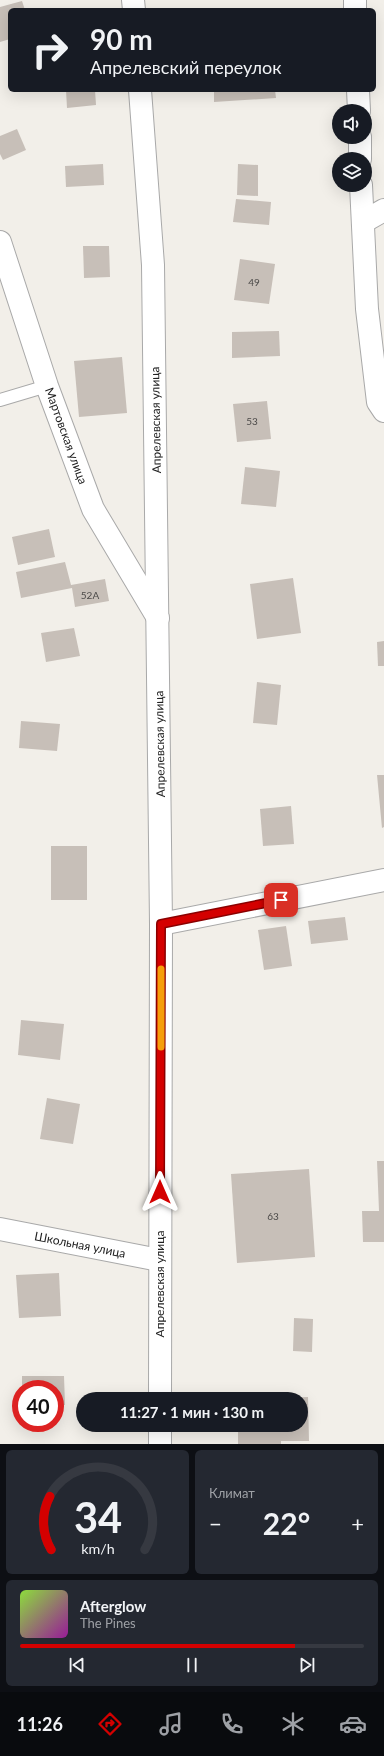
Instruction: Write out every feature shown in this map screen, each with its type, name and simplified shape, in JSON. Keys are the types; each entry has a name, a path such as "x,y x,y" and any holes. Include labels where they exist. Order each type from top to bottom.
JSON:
{"street":[{"name":"Апрелевская улица","path":"140,92 153,265 161,924 159,1260 160,1392"},
{"path":"358,92 359,104"},
{"path":"361,192 366,309 378,402 384,411"},
{"path":"363,222 384,210"},
{"name":"Мартовская улица","path":"0,242 47,386 93,509 158,618"},
{"path":"161,924 384,880"},
{"name":"Школьная улица","path":"0,1229 159,1260"},
{"path":"160,1432 160,1444"}],"lane":[{"path":"0,400 47,386"}],"building":[{"path":"22,1 24,8 8,8 8,40 0,42 0,7"},
{"path":"66,92 95,92 96,105 67,108"},
{"path":"214,92 275,92 276,98 214,102"},
{"path":"17,129 26,150 3,160 0,154 0,136"},
{"path":"103,164 104,185 66,187 65,166"},
{"path":"238,164 258,165 258,196 237,195"},
{"path":"236,199 271,202 269,225 233,222"},
{"path":"83,246 109,246 110,277 84,278"},
{"path":"240,259 275,264 269,304 234,300"},
{"path":"279,331 280,356 232,358 232,332"},
{"path":"122,357 127,413 79,417 74,361"},
{"path":"267,401 271,439 237,442 233,404"},
{"path":"245,467 280,471 276,507 241,504"},
{"path":"49,529 55,557 18,565 12,537"},
{"path":"65,562 71,585 105,579 109,601 75,607 72,588 21,598 16,572"},
{"path":"293,578 301,633 257,639 250,584"},
{"path":"74,628 80,656 46,662 41,633"},
{"path":"384,641 384,666 378,666 377,642"},
{"path":"257,682 281,685 277,725 253,723"},
{"path":"21,721 60,724 57,751 19,748"},
{"path":"377,775 384,775 384,827 382,828"},
{"path":"291,806 294,844 263,846 260,809"},
{"path":"51,846 87,846 87,900 51,900"},
{"path":"345,917 348,940 311,944 308,921"},
{"path":"286,926 292,966 264,970 258,930"},
{"path":"21,1020 64,1024 60,1060 18,1055"},
{"path":"47,1098 80,1104 73,1144 40,1139"},
{"path":"377,1161 384,1161 384,1242 363,1242 362,1211 379,1211"},
{"path":"309,1169 315,1257 237,1263 231,1174"},
{"path":"59,1273 61,1316 19,1318 16,1275"},
{"path":"294,1318 313,1319 312,1352 293,1351"},
{"path":"22,1376 64,1376 65,1405 64,1380 22,1380"},
{"path":"308,1397 309,1441 281,1441 281,1444 238,1444 238,1432 308,1432"}],"slow traffic":[{"path":"161,969 161,1047"}],"route":[{"path":"160,1192 161,924 281,900"}]}
